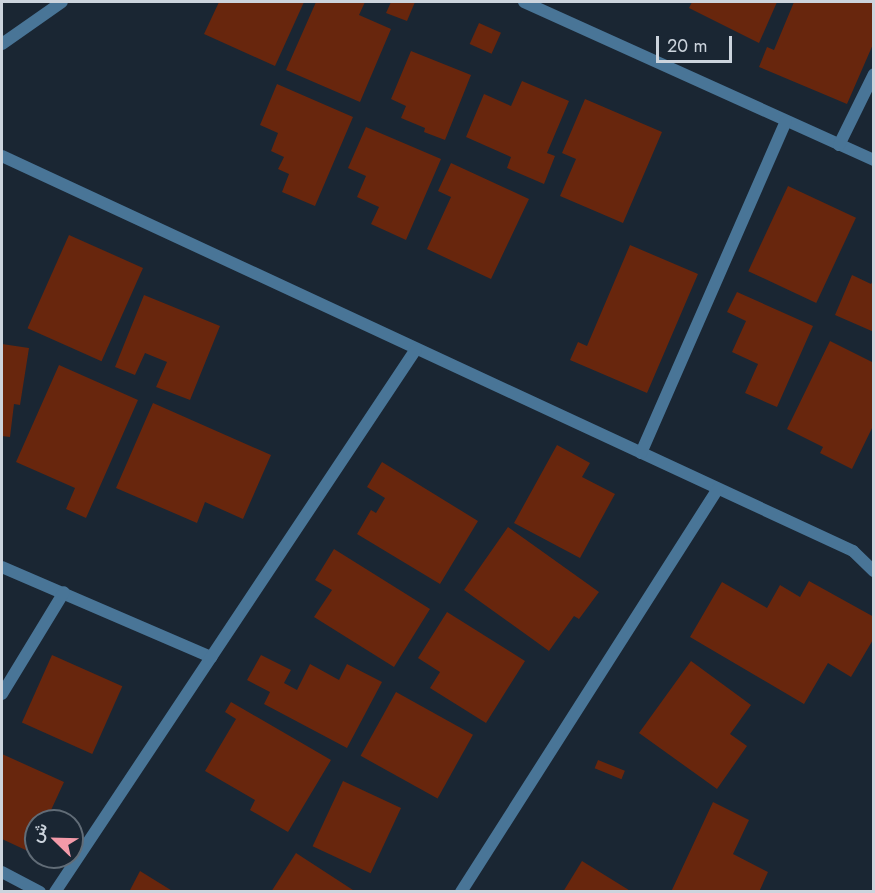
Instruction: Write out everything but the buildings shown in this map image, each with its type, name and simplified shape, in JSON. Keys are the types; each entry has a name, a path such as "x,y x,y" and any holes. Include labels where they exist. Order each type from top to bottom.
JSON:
{"street":[{"path":"2,44 62,2"},
{"path":"524,2 873,160"},
{"path":"839,145 873,74"},
{"path":"641,453 786,121"},
{"path":"2,156 853,552 873,571"},
{"path":"55,891 416,349"},
{"path":"461,891 718,489"},
{"path":"2,567 211,657"},
{"path":"2,694 64,592"},
{"path":"2,872 40,891"}]}
